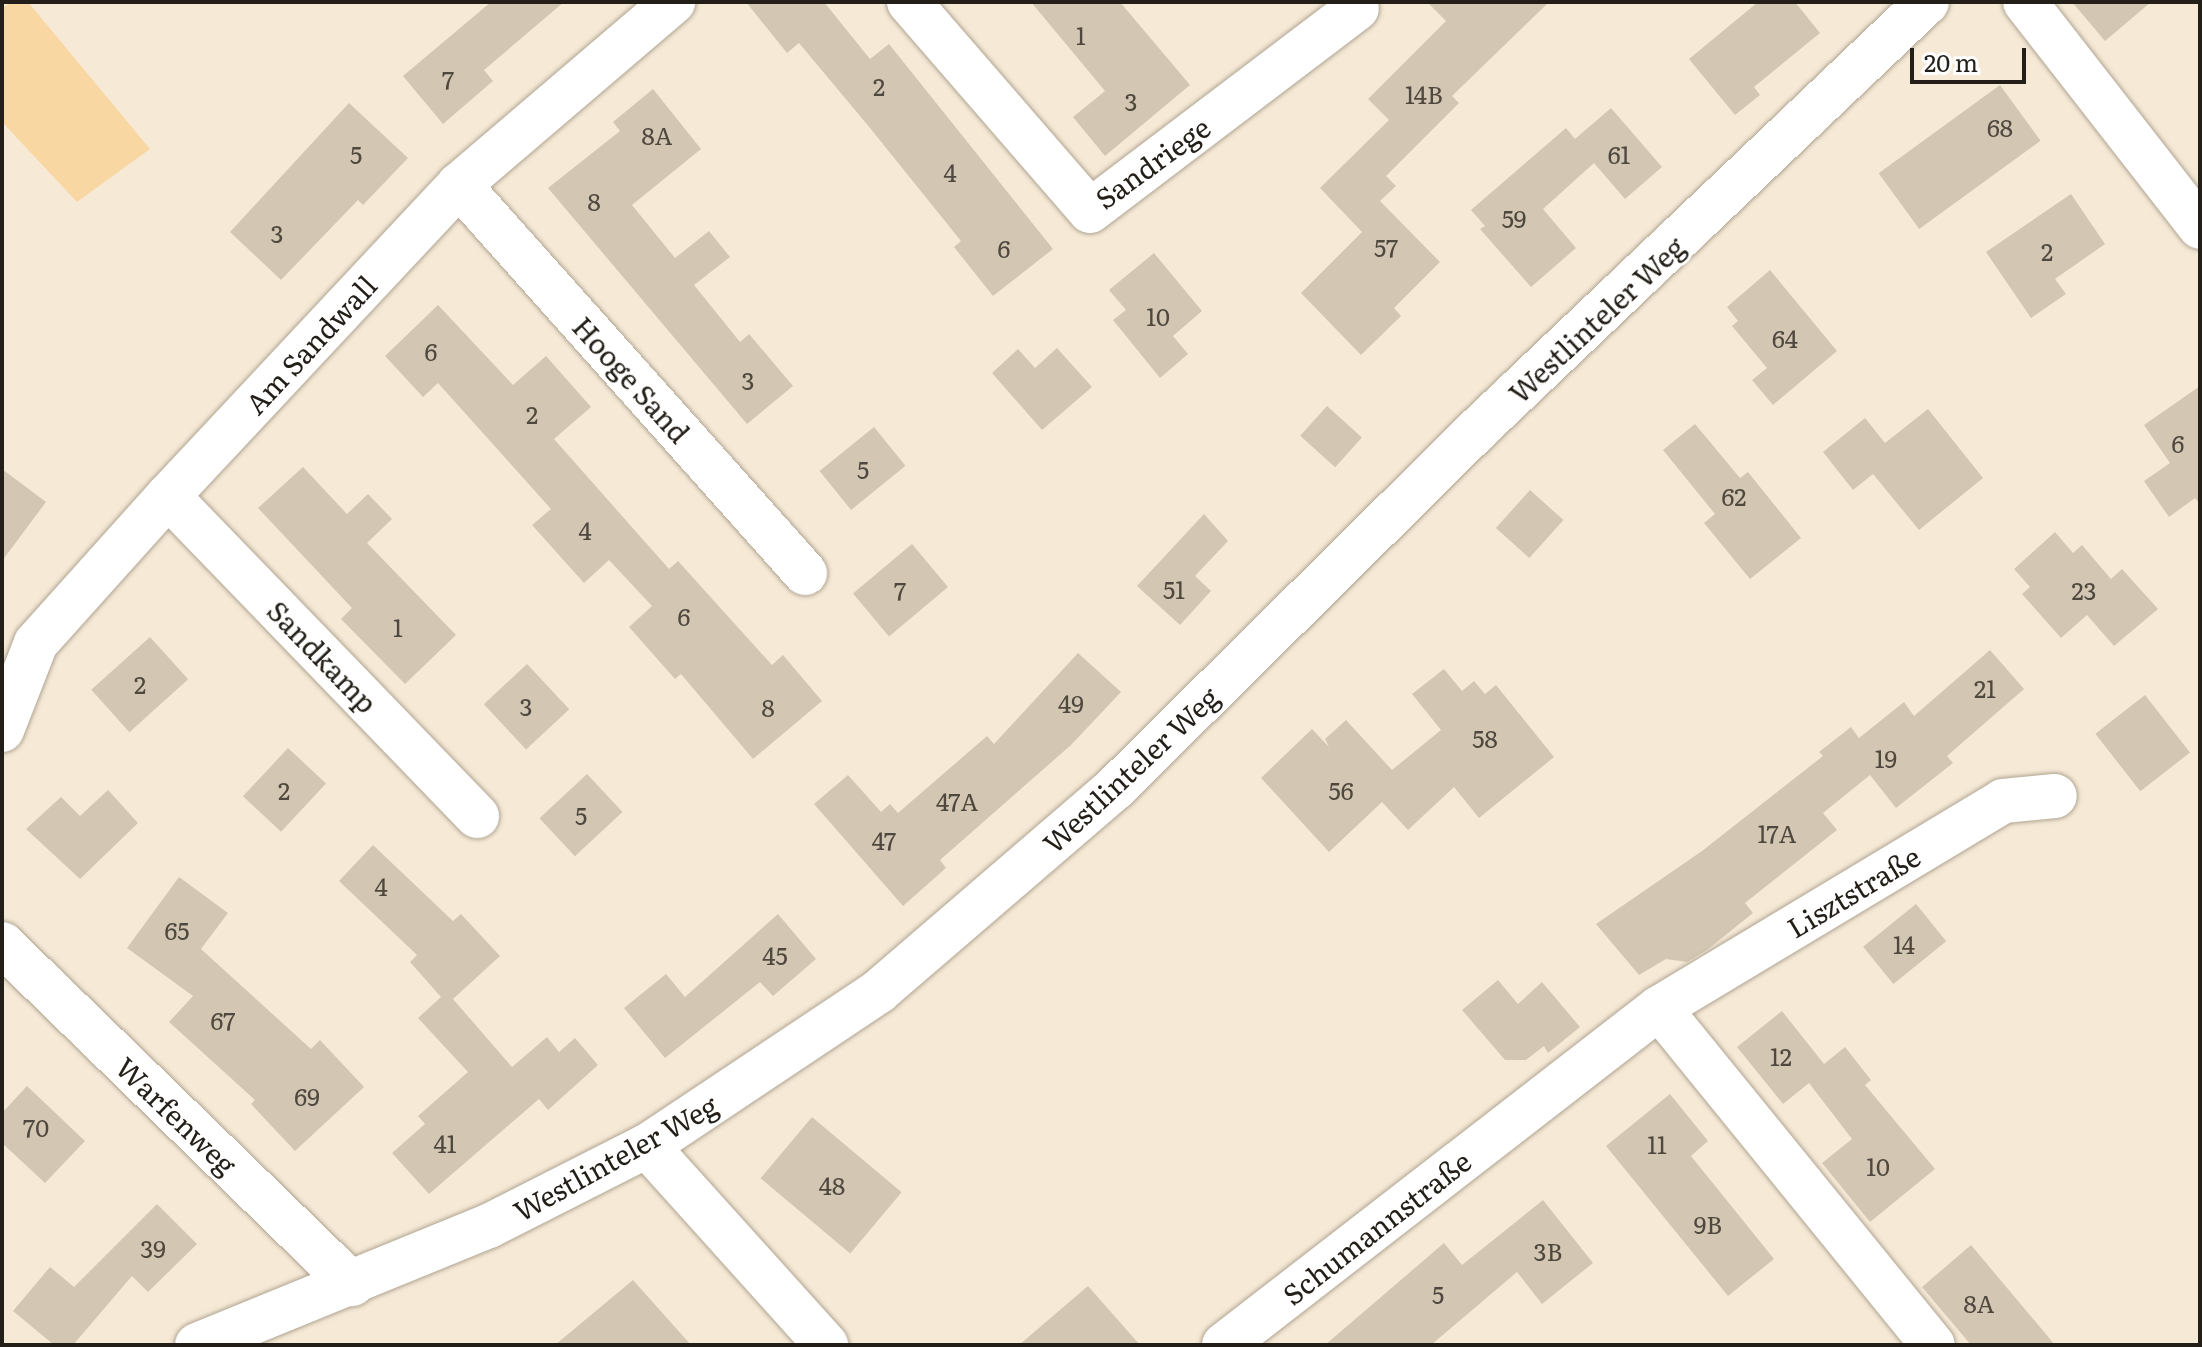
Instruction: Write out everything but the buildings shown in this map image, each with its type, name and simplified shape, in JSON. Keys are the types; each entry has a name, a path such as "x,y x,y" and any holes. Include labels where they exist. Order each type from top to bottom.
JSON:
{"street":[{"name":"Am Sandwall","path":"2,730 36,643 168,496 459,185 673,2"},
{"name":"Sandriege","path":"909,2 1090,211 1357,8"},
{"path":"2025,2 2200,227"},
{"name":"Westlinteler Weg","path":"197,1345 489,1226 647,1146 879,991 1115,788 1909,8"},
{"name":"Hooge Sand","path":"459,185 805,573"},
{"name":"Sandkamp","path":"168,496 477,816"},
{"name":"Lisztstraße","path":"1529,1109 1659,1008 2003,801 2055,796"},
{"name":"Warfenweg","path":"3,949 352,1284"},
{"path":"1659,1008 1933,1345"},
{"name":"Schumannstraße","path":"1224,1345 1529,1109"},
{"path":"647,1146 826,1345"}],"shaded area":[{"path":"12,2 28,2 150,149 77,202 2,122 2,8"}]}
